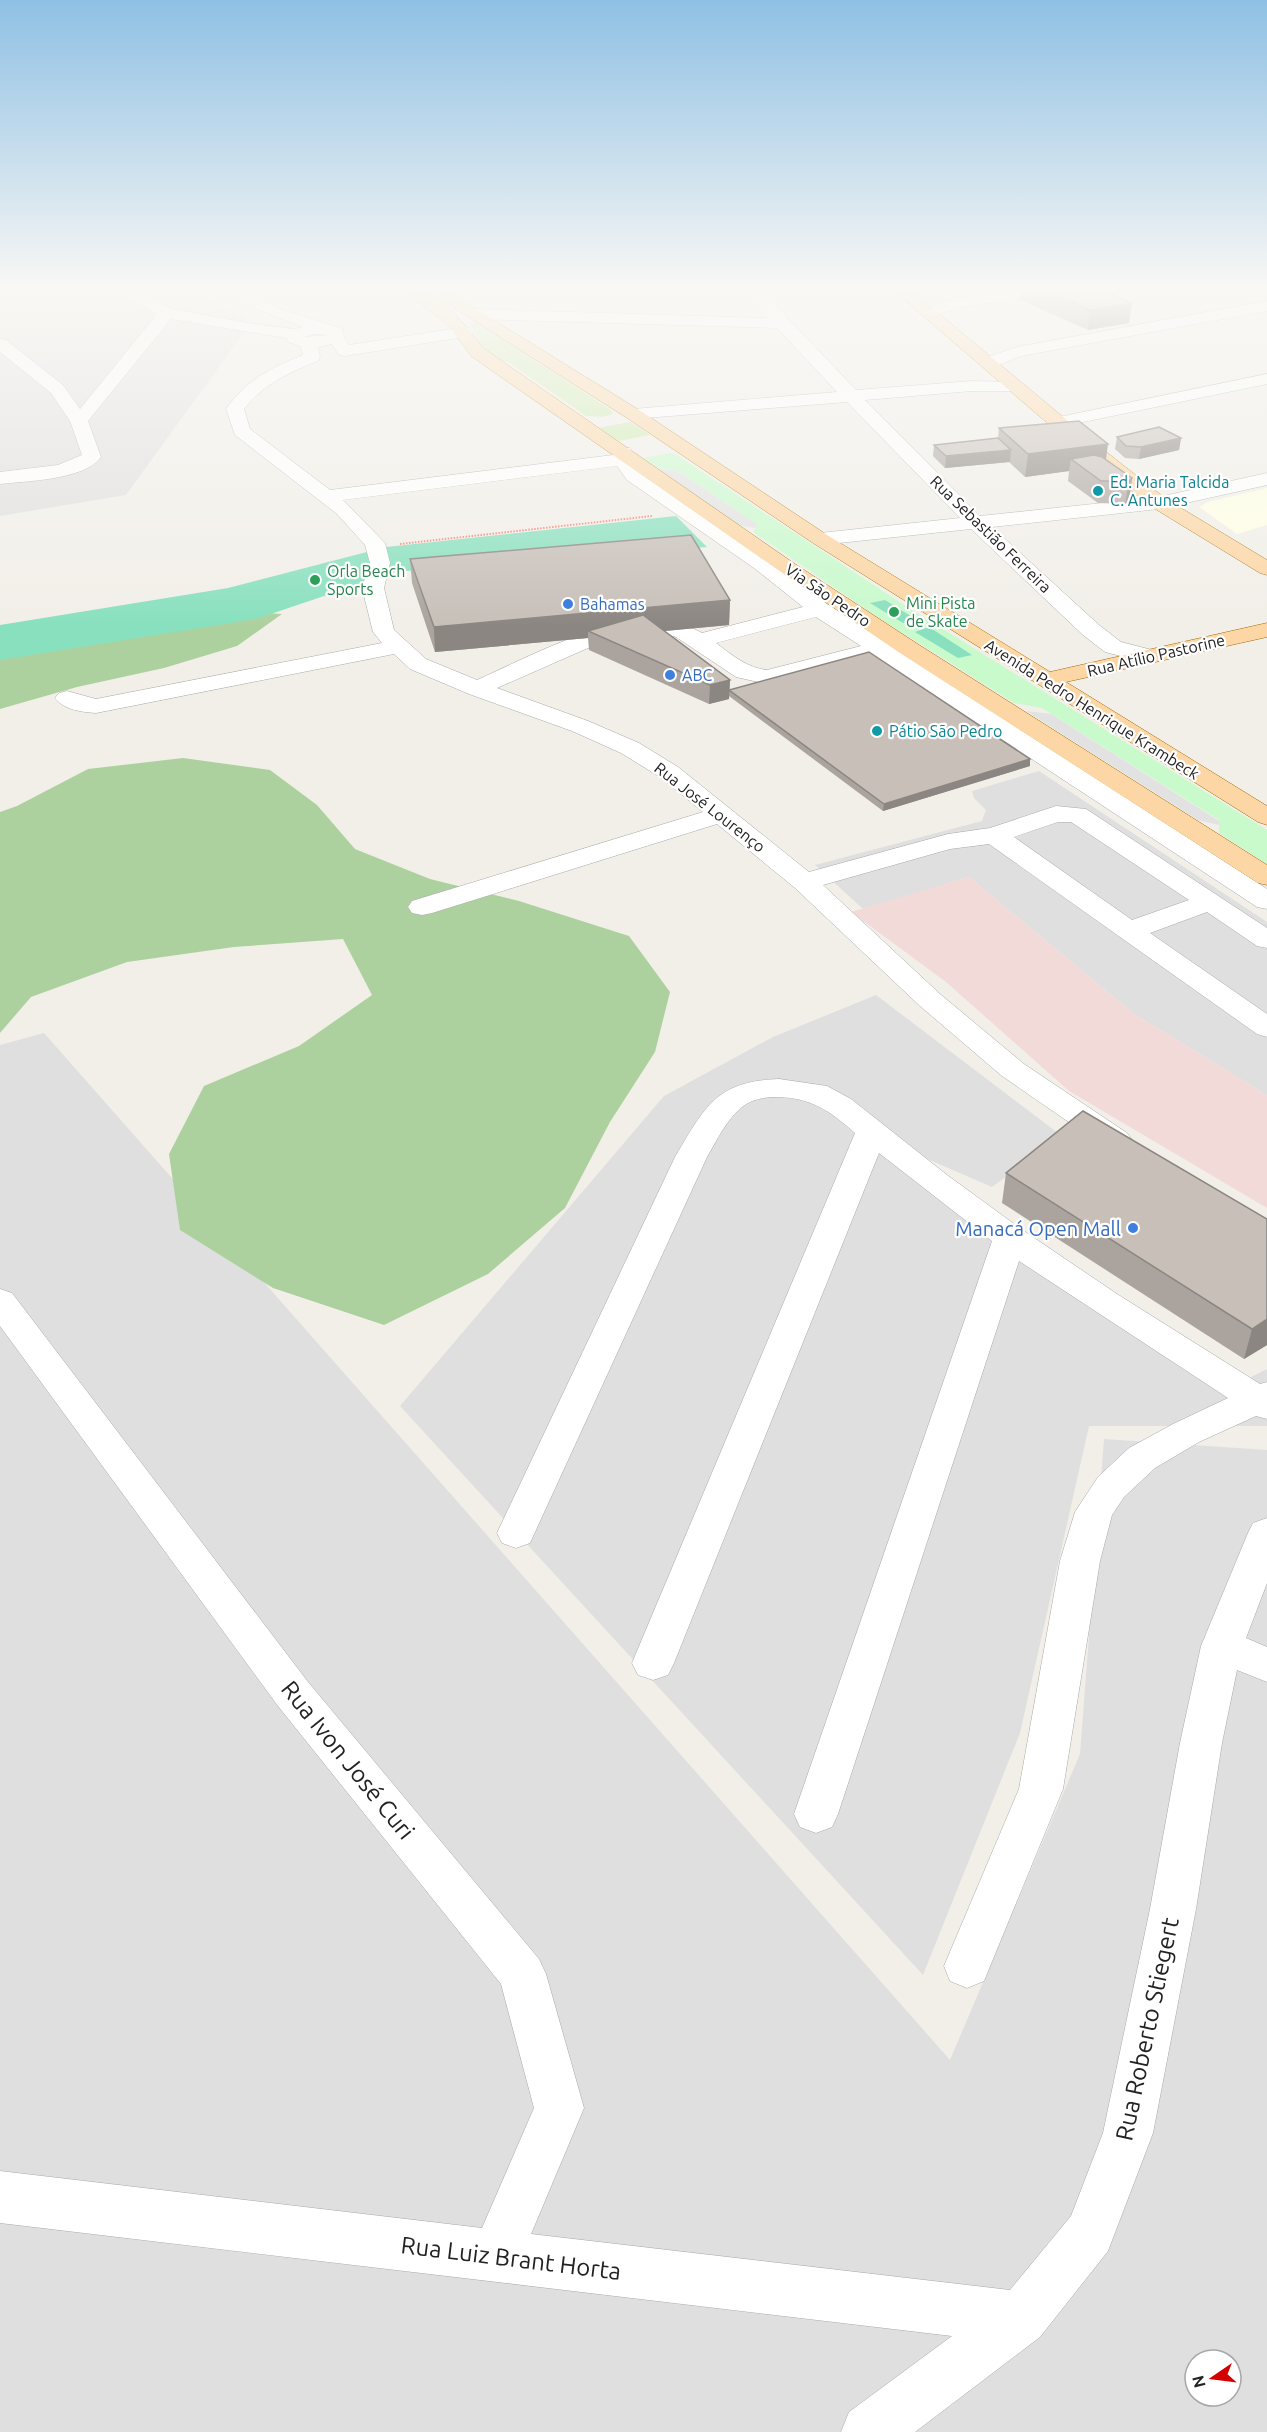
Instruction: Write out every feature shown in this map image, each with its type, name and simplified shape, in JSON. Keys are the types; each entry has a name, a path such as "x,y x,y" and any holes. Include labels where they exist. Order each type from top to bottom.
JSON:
{"main road":[{"name":"Via São Pedro","path":"551,400 632,454 788,568 908,648 1267,877"},
{"path":"558,400 584,418 607,420 633,414"},
{"name":"Avenida Pedro Henrique Krambeck","path":"609,400 633,414 820,539 1267,817"},
{"path":"1033,400 1160,503 1267,569"},
{"path":"632,454 672,441"},
{"name":"Rua Atílio Pastorine","path":"1045,680 1267,630"}],"street":[{"path":"0,478 60,470 83,464 92,457 79,421 65,400"},
{"path":"79,421 96,400"},
{"path":"242,400 235,410 241,431 335,503 375,546"},
{"path":"633,414 797,400"},
{"name":"Rua Sebastião Ferreira","path":"856,400 976,523 1104,641 1121,650 1148,656"},
{"path":"1059,422 1157,400"},
{"path":"1043,409 1098,412"},
{"path":"335,503 632,454 687,513 761,564 819,609 1267,901"},
{"path":"820,539 1160,503 1267,479"},
{"name":"Rua José Lourenço","path":"375,546 380,563 374,588 384,632 418,664 477,689 580,726 630,748 669,771 804,882 930,1000 1013,1070 1090,1124 1131,1149"},
{"path":"761,564 788,568"},
{"path":"699,641 819,609"},
{"path":"477,689 573,647 632,628 667,625 699,641 746,674 767,676 879,648 908,648"},
{"path":"67,698 83,705 96,706 399,646"},
{"path":"422,907 723,814"},
{"path":"804,882 948,842 994,835 1056,814 1077,814 1267,940"},
{"path":"994,835 1267,1028"},
{"path":"1131,930 1210,902"},
{"path":"516,1533 691,1157 721,1108 750,1089 773,1087 806,1090 824,1097 847,1111 871,1133 1010,1238 1264,1401"},
{"path":"653,1663 871,1133"},
{"path":"816,1814 1010,1238"},
{"name":"Rua Ivon José Curi","path":"0,1301 293,1694 522,1974 559,2108 496,2256"},
{"path":"967,1966 1041,1789 1080,1561 1094,1512 1111,1487 1142,1458 1186,1433 1264,1401"},
{"name":"Rua Roberto Stiegert","path":"869,2432 1021,2318 1090,2233 1128,2133 1173,1909 1201,1743 1222,1646 1267,1533"},
{"path":"1222,1646 1267,1665"},
{"name":"Rua Luiz Brant Horta","path":"0,2197 1021,2318"}],"path":[{"path":"375,546 687,513"}],"shaded area":[{"path":"0,400 194,400 126,495 0,516"},
{"path":"656,468 678,471 758,525 755,528 737,525"},
{"path":"1267,488 1267,525 1237,534 1199,507 1208,502"},
{"path":"1026,711 1051,714 1219,821 1219,825 1198,820"},
{"path":"1039,771 1267,922 1267,1095 1134,1014 969,877 863,909 815,865 982,821 986,810 974,798 972,791"},
{"path":"969,877 1134,1014 1267,1095 1267,1208 1069,1091 946,982 851,912"},
{"path":"876,995 1062,1136 992,1187 879,1138 886,1146 1249,1378 1267,1369 1267,1426 1089,1426 1020,1733 923,1975 400,1406 664,1096 773,1037"},
{"path":"44,1033 950,2060 1080,1754 1104,1439 1267,1450 1267,2432 0,2432 0,1045"}],"green space":[{"path":"564,400 596,400 611,410 613,414 603,417 586,416"},
{"path":"630,422 650,435 618,441 598,428"},
{"path":"675,454 904,605 1267,830 1267,864 1219,833 1219,820 1042,708 1014,703 876,616 753,532 758,525 678,471 656,467 643,458"},
{"name":"Orla Beach Sports","path":"676,516 707,547 395,572 256,619 0,660 0,625 228,588 386,547"},
{"name":"Mini Pista de Skate","path":"885,600 917,620 903,623 870,603"},
{"path":"206,609 282,614 237,646 164,668 77,687 0,709 0,631"},
{"path":"929,627 972,655 958,658 915,632"},
{"path":"183,758 270,770 317,805 355,849 430,879 519,901 629,936 670,992 655,1052 610,1122 565,1208 488,1274 384,1325 273,1288 180,1230 169,1154 204,1086 299,1046 372,995 343,939 234,947 127,962 31,997 0,1033 0,812 17,806 88,769"}],"building":[{"path":"1079,421 1108,444 1028,454 999,428"},
{"path":"1159,427 1181,438 1141,447 1126,446 1117,437"},
{"path":"998,438 1011,450 946,456 934,445"},
{"path":"1094,455 1102,457 1132,478 1129,481 1101,481 1071,459"},
{"name":"Bahamas","path":"691,535 730,600 434,627 410,559"},
{"path":"643,615 730,680 710,685 588,631"},
{"name":"Pátio São Pedro","path":"869,652 1030,759 884,804 729,690"},
{"name":"Manacá Open Mall","path":"1083,1111 1267,1219 1267,1319 1252,1329 1006,1173"}],"place":[{"name":"Ed. Maria Talcida C. Antunes","path":"1098,491"},
{"name":"Orla Beach Sports","path":"315,580"},
{"name":"Bahamas","path":"568,604"},
{"name":"Mini Pista de Skate","path":"894,612"},
{"name":"ABC","path":"670,675"},
{"name":"Pátio São Pedro","path":"877,731"},
{"name":"Manacá Open Mall","path":"1133,1228"}]}
